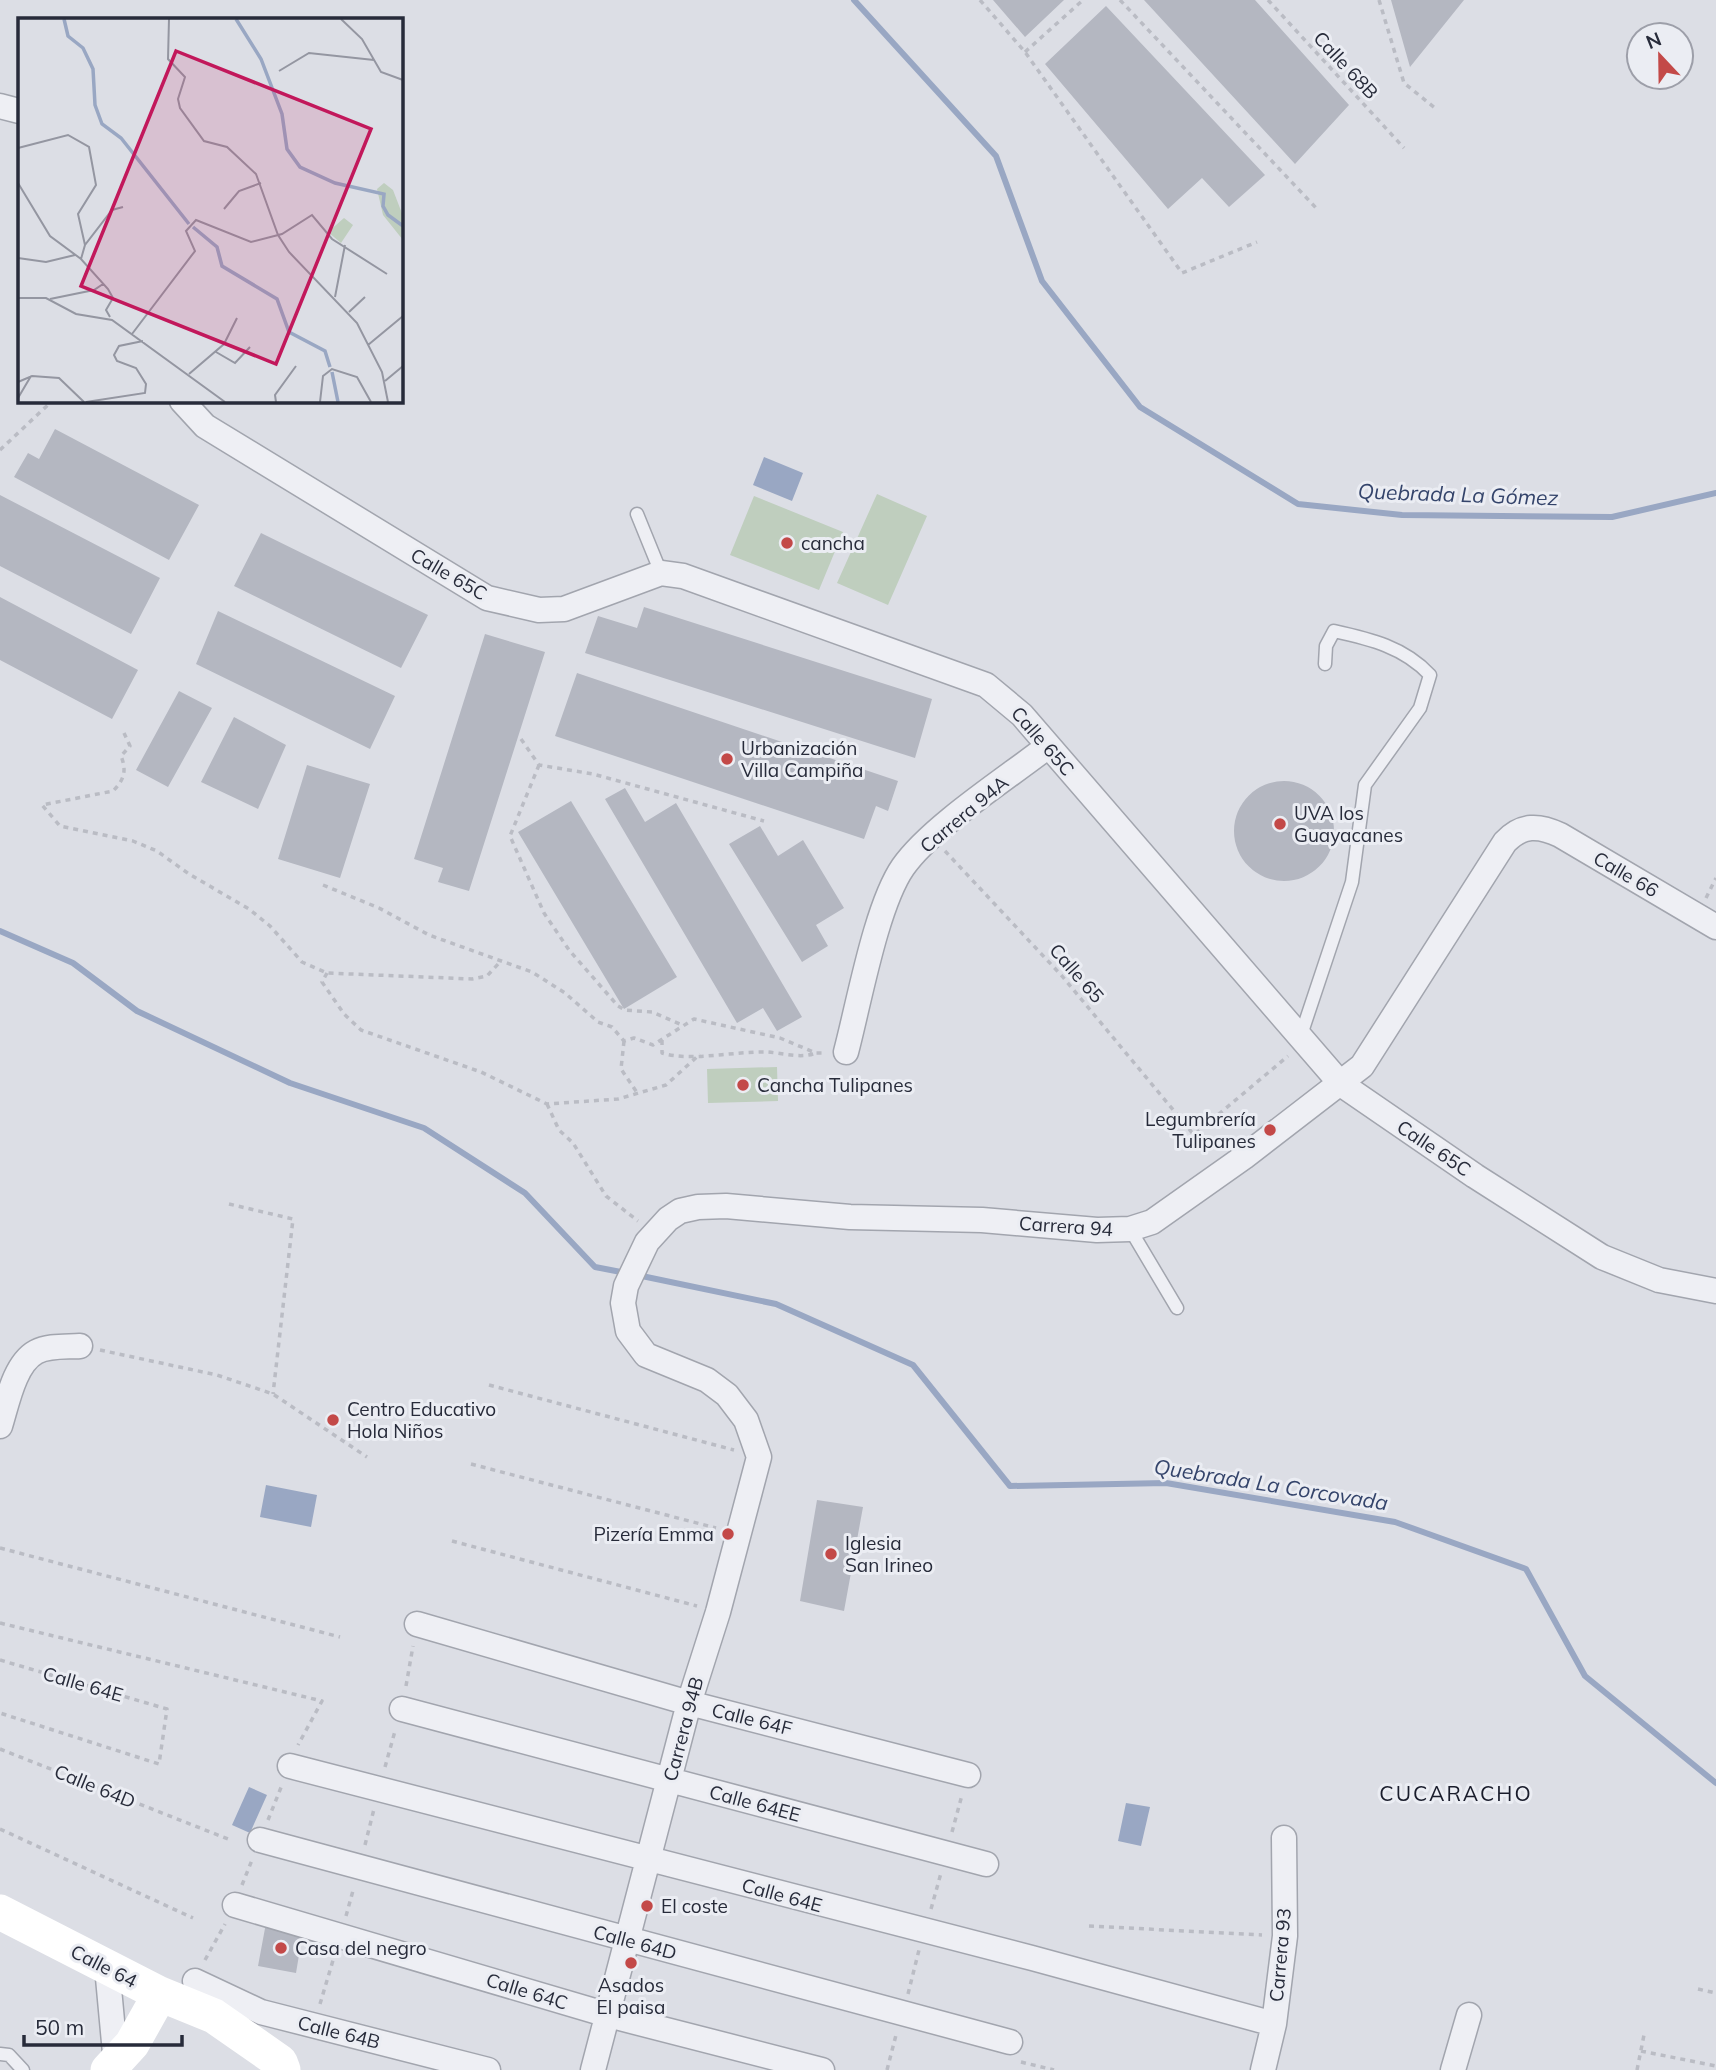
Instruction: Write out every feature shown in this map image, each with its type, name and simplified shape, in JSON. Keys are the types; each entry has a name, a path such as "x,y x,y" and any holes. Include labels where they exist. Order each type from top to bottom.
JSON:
{"street":[{"path":"0,106 18,111"},
{"name":"Calle 65C","path":"183,402 205,426 487,598 539,610 564,609 661,573 683,576 986,685 1023,715 1047,747 1341,1084 1475,1176 1602,1257 1659,1280 1716,1291"},
{"name":"Carrera 94A","path":"846,1052 887,900 903,867 932,836 1047,747"},
{"name":"Calle 66","path":"1534,827 1560,835 1716,927"},
{"name":"Carrera 94","path":"759,1457 746,1420 727,1395 707,1380 646,1355 628,1332 623,1303 643,1249 657,1229 680,1211 726,1206 849,1217 982,1220 1097,1230 1130,1229 1152,1222 1362,1066 1505,842 1516,832 1534,827"},
{"path":"0,1426 22,1364 35,1352 49,1348 80,1346"},
{"name":"Carrera 94B","path":"593,2070 689,1703 718,1612 759,1457"},
{"name":"Calle 64F","path":"417,1624 689,1703 968,1774"},
{"name":"Calle 64EE","path":"402,1709 986,1864"},
{"name":"Calle 64E","path":"290,1766 1032,1958 1274,2024"},
{"name":"Carrera 93","path":"1263,2070 1274,2024 1285,1936 1284,1838"},
{"name":"Calle 64D","path":"260,1840 627,1940 1014,2052"},
{"name":"Calle 64C","path":"235,1905 608,2015 822,2070"},
{"name":"Calle 64","path":"0,1912 160,1994 214,2017 281,2066"},
{"path":"107,1967 112,2067"},
{"name":"Calle 64B","path":"195,1981 261,2012 488,2070"},
{"path":"112,2067 132,2044 160,1994"},
{"path":"1453,2070 1469,2015"}],"lane":[{"path":"637,514 661,573"},
{"path":"1302,1041 1352,882 1365,785 1420,708 1430,675 1418,662 1382,642 1334,631 1326,646 1325,664"},
{"path":"1130,1229 1177,1308"},
{"path":"0,2053 9,2055 23,2070"}],"path":[{"path":"980,0 1025,52 1182,273 1256,242"},
{"path":"1025,52 1083,0"},
{"path":"1120,0 1318,210"},
{"name":"Calle 68B","path":"1268,0 1404,148"},
{"path":"1379,0 1404,83 1435,108"},
{"path":"0,450 51,402"},
{"path":"124,733 130,746 121,756 125,772 119,785 113,791 42,805 53,822 71,831 132,841 157,851 189,874 249,909 271,926 302,962 327,973 472,978 487,976 500,962"},
{"path":"521,739 539,765 593,774 764,821"},
{"path":"539,765 510,836 544,912 569,950 618,1006 625,1010 652,1012 682,1025"},
{"name":"Calle 65","path":"932,836 1062,976 1194,1135 1302,1041"},
{"path":"323,885 379,908 429,935 532,972 565,993 598,1022 612,1027 624,1041 621,1069 638,1094"},
{"path":"327,973 322,982 344,1014 361,1030 481,1072 547,1104 610,1100 666,1086 700,1054"},
{"path":"624,1041 634,1038 653,1045 694,1019 780,1038 816,1053"},
{"path":"662,1040 662,1053 681,1057 767,1052 807,1056 846,1052"},
{"path":"547,1104 559,1130 573,1143 606,1196 636,1216 643,1249"},
{"path":"229,1204 293,1219 273,1394"},
{"path":"80,1346 172,1363 273,1394 368,1457"},
{"path":"489,1385 759,1457"},
{"path":"471,1464 740,1534"},
{"path":"452,1541 718,1612"},
{"path":"0,1548 340,1637"},
{"path":"0,1623 322,1701"},
{"name":"Calle 64E","path":"0,1660 167,1709 159,1764 0,1713"},
{"name":"Calle 64D","path":"0,1749 228,1839"},
{"path":"0,1829 193,1917"},
{"path":"1089,1926 1285,1936"},
{"path":"1698,1989 1716,1993"},
{"path":"1637,2070 1644,2035"},
{"path":"1641,2050 1716,2066"},
{"path":"1014,2052 1054,2070"}],"green space":[{"name":"cancha","path":"877,494 927,516 888,605 837,583"},
{"name":"cancha","path":"754,496 843,532 819,590 730,555"},
{"name":"Cancha Tulipanes","path":"777,1067 778,1101 708,1103 707,1069"}],"water":[{"path":"764,457 803,473 792,501 753,485"},
{"path":"266,1485 317,1495 311,1527 260,1517"},
{"path":"249,1787 267,1795 250,1833 232,1825"},
{"path":"1126,1803 1150,1807 1141,1846 1118,1841"}],"building":[{"path":"993,0 1064,0 1025,37"},
{"path":"1144,0 1255,0 1349,105 1295,164"},
{"path":"1391,0 1464,0 1410,67"},
{"path":"1106,6 1265,175 1229,207 1202,178 1168,209 1045,64"},
{"path":"55,429 199,505 169,560 14,477 28,453 39,459"},
{"path":"0,495 160,578 131,634 0,566"},
{"path":"261,533 428,615 401,668 234,586"},
{"path":"0,597 138,670 112,719 0,660"},
{"name":"Urbanización Villa Campiña","path":"644,607 932,699 915,758 585,653 598,616 637,628"},
{"path":"218,611 395,696 370,749 196,664"},
{"path":"485,634 545,652 469,891 438,882 443,868 414,859"},
{"name":"Urbanización Villa Campiña","path":"577,673 898,781 888,811 876,806 864,839 555,736"},
{"path":"179,691 212,708 168,787 136,770"},
{"path":"234,717 286,745 258,809 201,782"},
{"path":"307,765 370,784 340,878 278,859"},
{"path":"1284,781 1312,789 1326,803 1334,831 1326,859 1312,873 1284,881 1256,873 1242,859 1234,831 1242,803 1256,789"},
{"path":"625,788 645,822 676,803 802,1017 777,1031 763,1008 737,1023 605,799"},
{"path":"571,801 677,977 624,1009 518,832"},
{"name":"Urbanización Villa Campiña","path":"760,826 778,856 803,840 844,908 816,925 828,946 802,962 729,844"},
{"name":"Iglesia San Irineo","path":"817,1500 863,1507 844,1611 800,1601"},
{"name":"Casa del negro","path":"266,1923 303,1931 296,1973 258,1966"}],"waterway":[{"name":"Quebrada La Gómez","path":"854,0 996,156 1042,281 1140,407 1298,504 1402,515 1612,517 1716,493"},
{"name":"Quebrada La Corcovada","path":"0,931 73,963 137,1011 290,1083 424,1128 525,1193 595,1267 626,1273"},
{"name":"Quebrada La Corcovada","path":"637,1275 776,1304 913,1365 1010,1486 1166,1483 1395,1522 1526,1569 1585,1676 1716,1783"}],"place":[{"name":"cancha","path":"787,543"},
{"name":"Urbanización Villa Campiña","path":"727,759"},
{"name":"UVA los Guayacanes","path":"1280,824"},
{"name":"Cancha Tulipanes","path":"743,1085"},
{"name":"Legumbrería Tulipanes","path":"1270,1130"},
{"name":"Centro Educativo Hola Niños","path":"333,1420"},
{"name":"Pizería Emma","path":"728,1534"},
{"name":"Iglesia San Irineo","path":"831,1554"},
{"name":"El coste","path":"647,1906"},
{"name":"Casa del negro","path":"281,1948"},
{"name":"Asados El paisa","path":"631,1963"}],"district":[{"name":"CUCARACHO","path":"1456,1794"}]}
